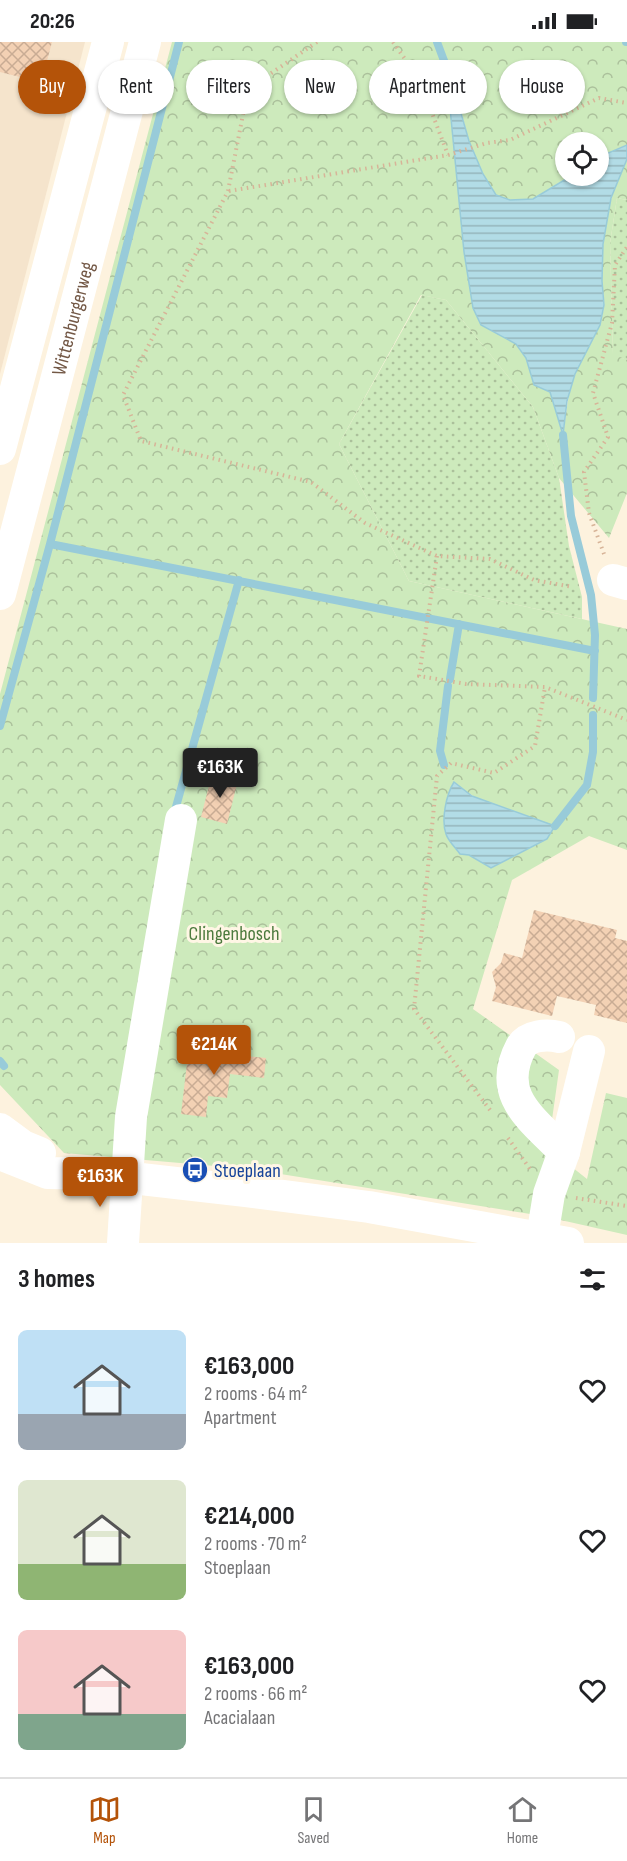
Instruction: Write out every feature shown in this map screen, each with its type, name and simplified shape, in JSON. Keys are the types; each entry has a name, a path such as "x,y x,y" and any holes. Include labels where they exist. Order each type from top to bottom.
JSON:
{"street":[{"name":"Wittenburgerweg","path":"0,449 108,42"},
{"name":"Wittenburgerweg","path":"0,594 145,42"},
{"path":"123,1243 129,1177 131,1116 181,820"},
{"path":"559,1037 545,1034 523,1044 514,1063 510,1083 520,1106 564,1152"},
{"path":"0,1154 48,1173 129,1177 369,1208 555,1240 549,1194 564,1152 589,1051"},
{"path":"0,1129 23,1146 97,1174"}],"path":[{"path":"317,42 248,89 228,191 123,395 141,441 311,482 365,523 437,556 490,560 534,580 573,587"},
{"path":"393,42 419,78 448,155"},
{"path":"228,191 448,155 487,143 510,140 599,98 627,103"},
{"path":"620,582 589,513 584,472 608,437 593,393 612,323 615,266 627,247"},
{"path":"437,556 419,676 466,684 545,687 627,720"},
{"path":"493,1114 414,1009 437,776 451,763 494,773 536,746 545,687"},
{"path":"504,1132 549,1194 627,1206"}],"shaded area":[{"path":"0,42 85,42 80,60 18,60 18,114 67,114 0,374"}],"green space":[{"name":"Clingenbosch","path":"172,42 627,42 627,145 609,153 609,132 555,132 555,186 557,186 537,198 528,200 504,199 496,195 481,173 470,142 462,114 487,114 487,60 369,60 369,114 451,114 464,252 473,308 481,325 516,344 526,358 534,385 550,392 563,433 572,382 602,316 604,304 603,249 607,218 615,187 627,159 627,200 617,198 610,243 613,354 627,360 627,493 609,538 559,478 533,407 446,300 421,295 339,444 409,581 627,629 627,850 589,836 512,880 473,1009 559,1070 548,1148 587,1179 606,1093 627,1098 627,1235 543,1216 250,1169 64,1153 0,1085 0,694 153,114 174,114 174,60 167,60","holes":["454,783 547,839 491,868 469,855"]},
{"path":"617,198 627,200 627,360 613,355 610,243"},
{"path":"422,295 446,300 533,407 559,478 569,546 582,597 582,619 409,581 339,444"}],"water":[{"path":"451,114 461,114 469,141 483,174 496,195 510,200 533,199 555,186 609,186 609,153 627,145 627,159 611,198 603,244 604,305 600,325 575,374 567,401 563,435 550,392 534,385 526,358 516,344 481,325 473,308 464,252"},
{"path":"454,782 472,796 555,826 547,839 491,868 469,855 460,854 447,837 444,822 445,808"}],"building":[{"path":"0,42 52,42 47,60 18,60 18,76 0,72"},
{"path":"212,774 238,780 227,824 201,817"},
{"path":"534,910 617,930 615,938 627,941 627,1023 594,1015 596,1005 557,996 552,1016 492,1001 496,987 492,972 501,963 504,953 522,958"},
{"path":"226,1043 236,1055 266,1058 264,1078 230,1074 227,1098 208,1096 206,1117 181,1114 189,1046 218,1049"}],"waterway":[{"path":"0,726 50,544 179,42"},
{"path":"437,42 444,60"},
{"path":"563,435 571,516 591,595 595,635 593,698"},
{"path":"50,544 595,651"},
{"path":"174,814 239,580"},
{"path":"450,679 459,624"},
{"path":"444,765 440,751 448,686"},
{"path":"555,826 587,785 593,752 593,715"},
{"path":"0,1061 4,1066"}],"place":[{"name":"Stoeplaan","path":"195,1170"}]}
